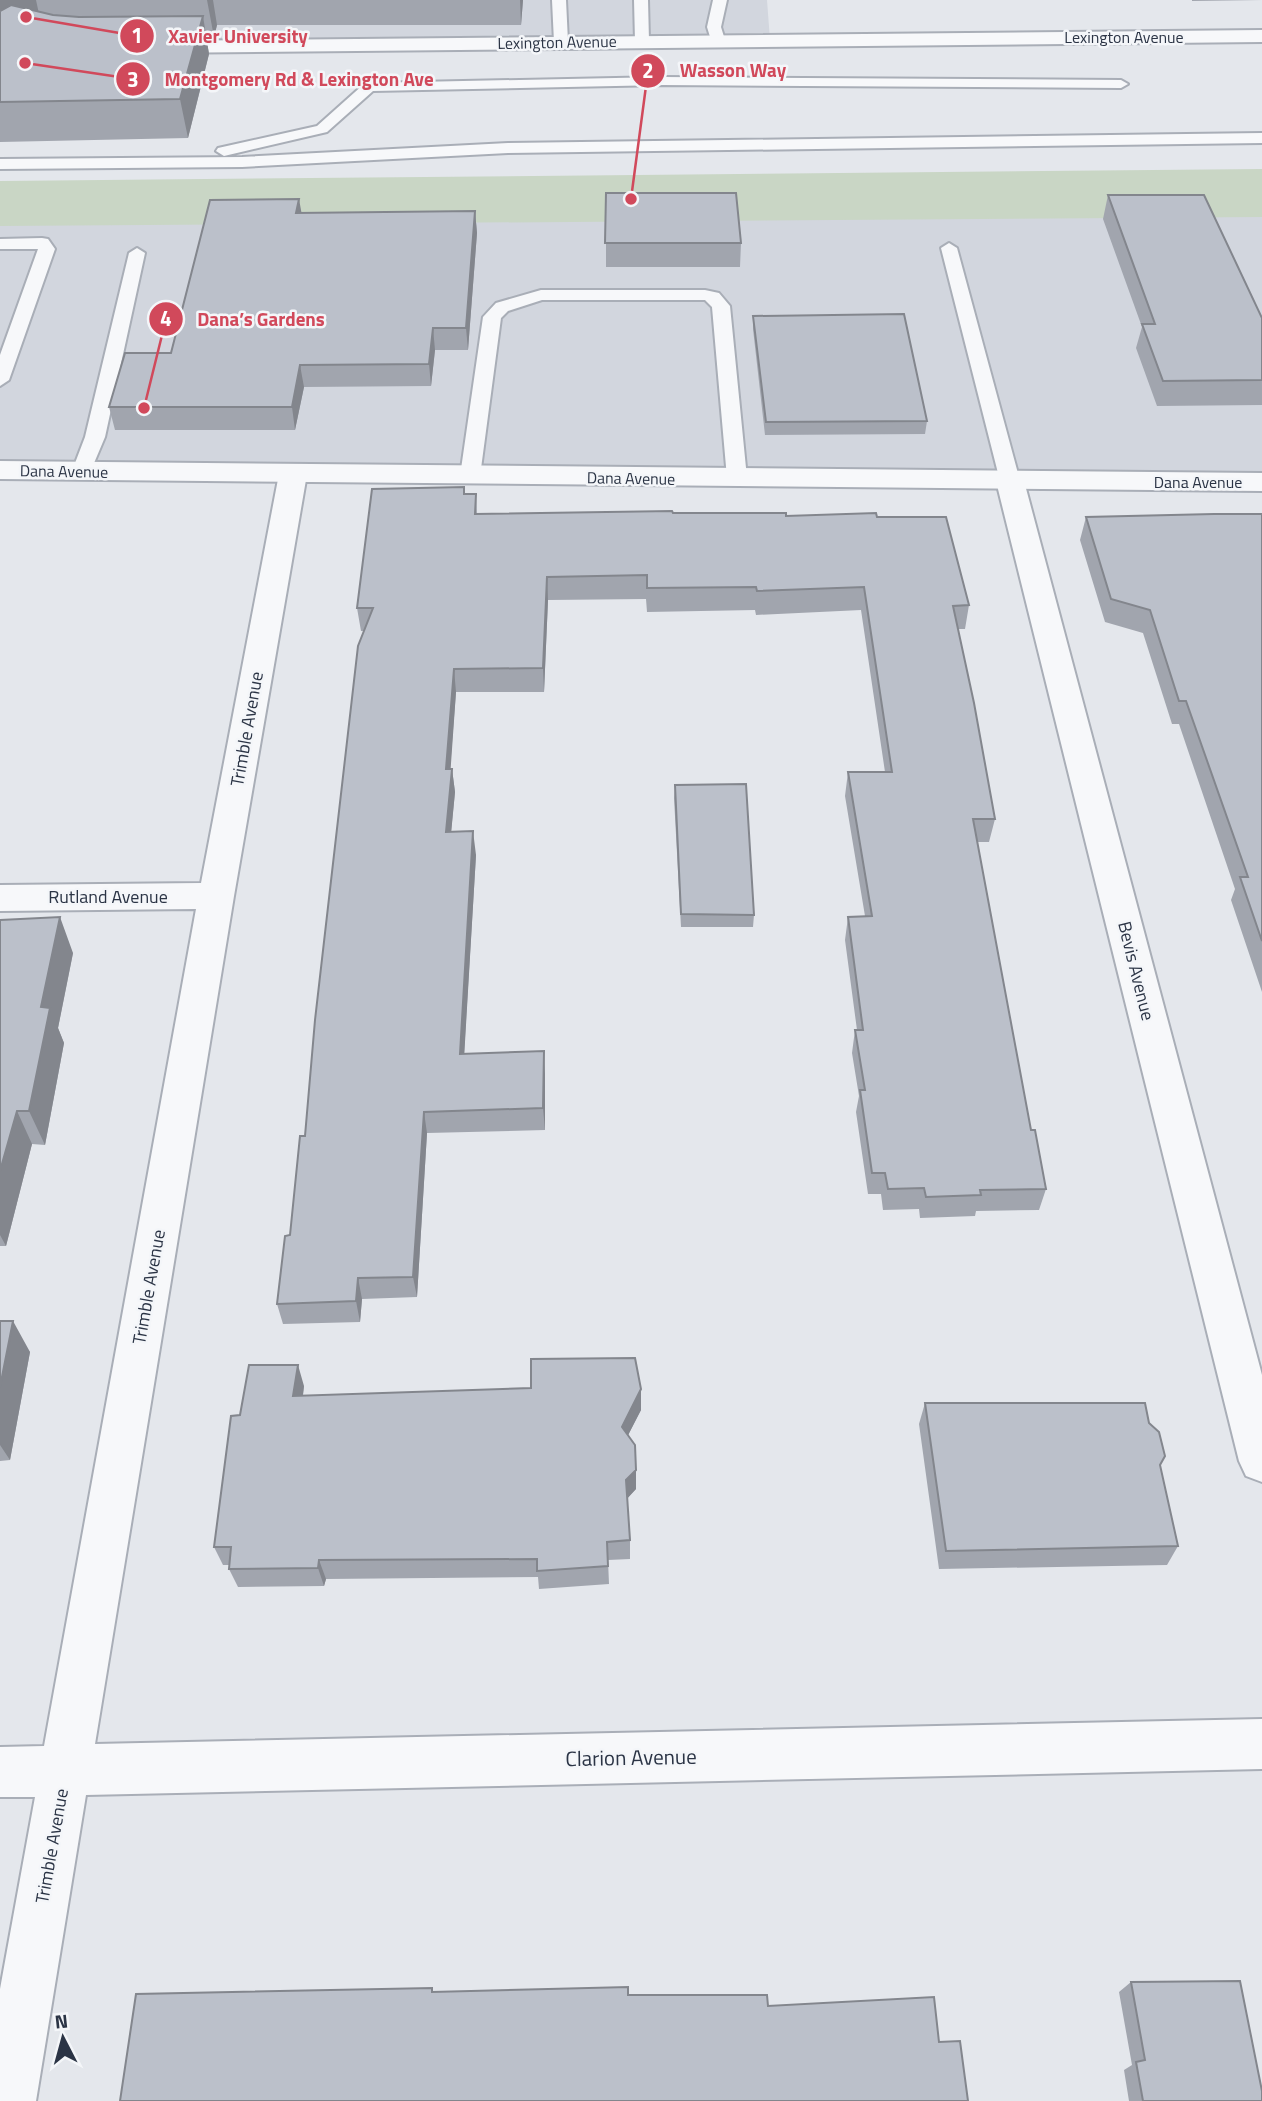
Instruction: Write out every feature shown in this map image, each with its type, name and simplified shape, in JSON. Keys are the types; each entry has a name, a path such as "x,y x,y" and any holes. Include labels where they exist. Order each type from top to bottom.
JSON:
{"street":[{"name":"Lexington Avenue","path":"130,47 1262,36"},
{"name":"Dana Avenue","path":"0,470 1262,482"},
{"name":"Trimble Avenue","path":"8,2101 216,896 293,474"},
{"name":"Bevis Avenue","path":"1010,481 1262,1461"},
{"name":"Rutland Avenue","path":"0,898 216,896"},
{"name":"Clarion Avenue","path":"0,1772 1262,1744"}],"lane":[{"path":"559,0 561,42"},
{"path":"640,0 642,41"},
{"path":"718,40 714,27 720,0"},
{"path":"168,163 323,129 369,87 663,81 1121,84"},
{"path":"0,164 242,162 508,148 1262,138"},
{"path":"0,244 42,243 47,249 0,380"},
{"path":"949,248 1010,481"},
{"path":"82,471 95,437 136,253"},
{"path":"470,476 492,317 502,307 541,295 705,295 713,297 721,306 737,478"}],"shaded area":[{"path":"0,0 767,0 770,40 88,47"},
{"path":"1262,197 1262,482 0,470 0,210"}],"green space":[{"path":"1262,169 1262,217 0,226 0,181"}],"building":[{"path":"11,5 53,15 79,17 203,16 180,99 0,102 0,11"},
{"path":"606,193 736,193 741,243 605,243"},
{"path":"1108,195 1204,195 1262,318 1262,380 1163,381 1142,324 1155,324"},
{"path":"299,199 296,213 475,211 466,328 433,328 429,364 300,365 292,407 109,407 125,353 171,353 210,200"},
{"path":"904,314 927,421 766,422 753,316"},
{"path":"464,487 464,494 476,494 475,514 672,511 786,513 786,516 876,513 877,517 946,517 969,605 953,606 995,819 973,819 1031,1130 1035,1130 1046,1189 980,1190 981,1195 926,1197 924,1188 888,1189 885,1173 872,1173 860,1090 865,1090 855,1030 863,1030 848,917 872,916 848,772 892,772 864,587 757,591 756,587 647,588 647,575 547,577 543,668 454,669 446,769 452,769 446,832 473,831 460,1054 544,1051 543,1108 424,1112 413,1277 358,1278 356,1301 277,1304 285,1236 290,1235 300,1136 305,1136 315,1020 358,646 373,608 357,608 372,489"},
{"path":"1262,514 1262,941 1240,877 1248,877 1186,701 1179,701 1150,610 1111,599 1086,517"},
{"path":"746,784 754,915 681,914 675,785"},
{"path":"60,917 41,1007 50,1008 29,1111 17,1111 0,1171 0,920"},
{"path":"0,1321 13,1321 0,1387"},
{"path":"635,1358 641,1389 622,1427 635,1445 636,1470 626,1480 630,1540 607,1542 608,1566 537,1571 537,1559 319,1560 318,1568 229,1569 231,1547 214,1547 231,1416 240,1415 249,1365 298,1365 293,1396 531,1388 531,1359"},
{"path":"925,1403 1145,1403 1149,1423 1159,1432 1165,1456 1160,1465 1178,1546 946,1551"},
{"path":"1240,1981 1262,2101 1143,2101 1136,2062 1145,2060 1131,1982"},
{"path":"628,1987 628,1995 767,1995 768,2006 934,1997 939,2042 960,2041 968,2101 120,2101 136,1994 432,1988 432,1992"}],"place":[{"name":"Xavier University","path":"26,17"},
{"name":"Montgomery Rd & Lexington Ave","path":"25,63"},
{"name":"Wasson Way","path":"631,199"},
{"name":"Dana’s Gardens","path":"144,408"}]}
